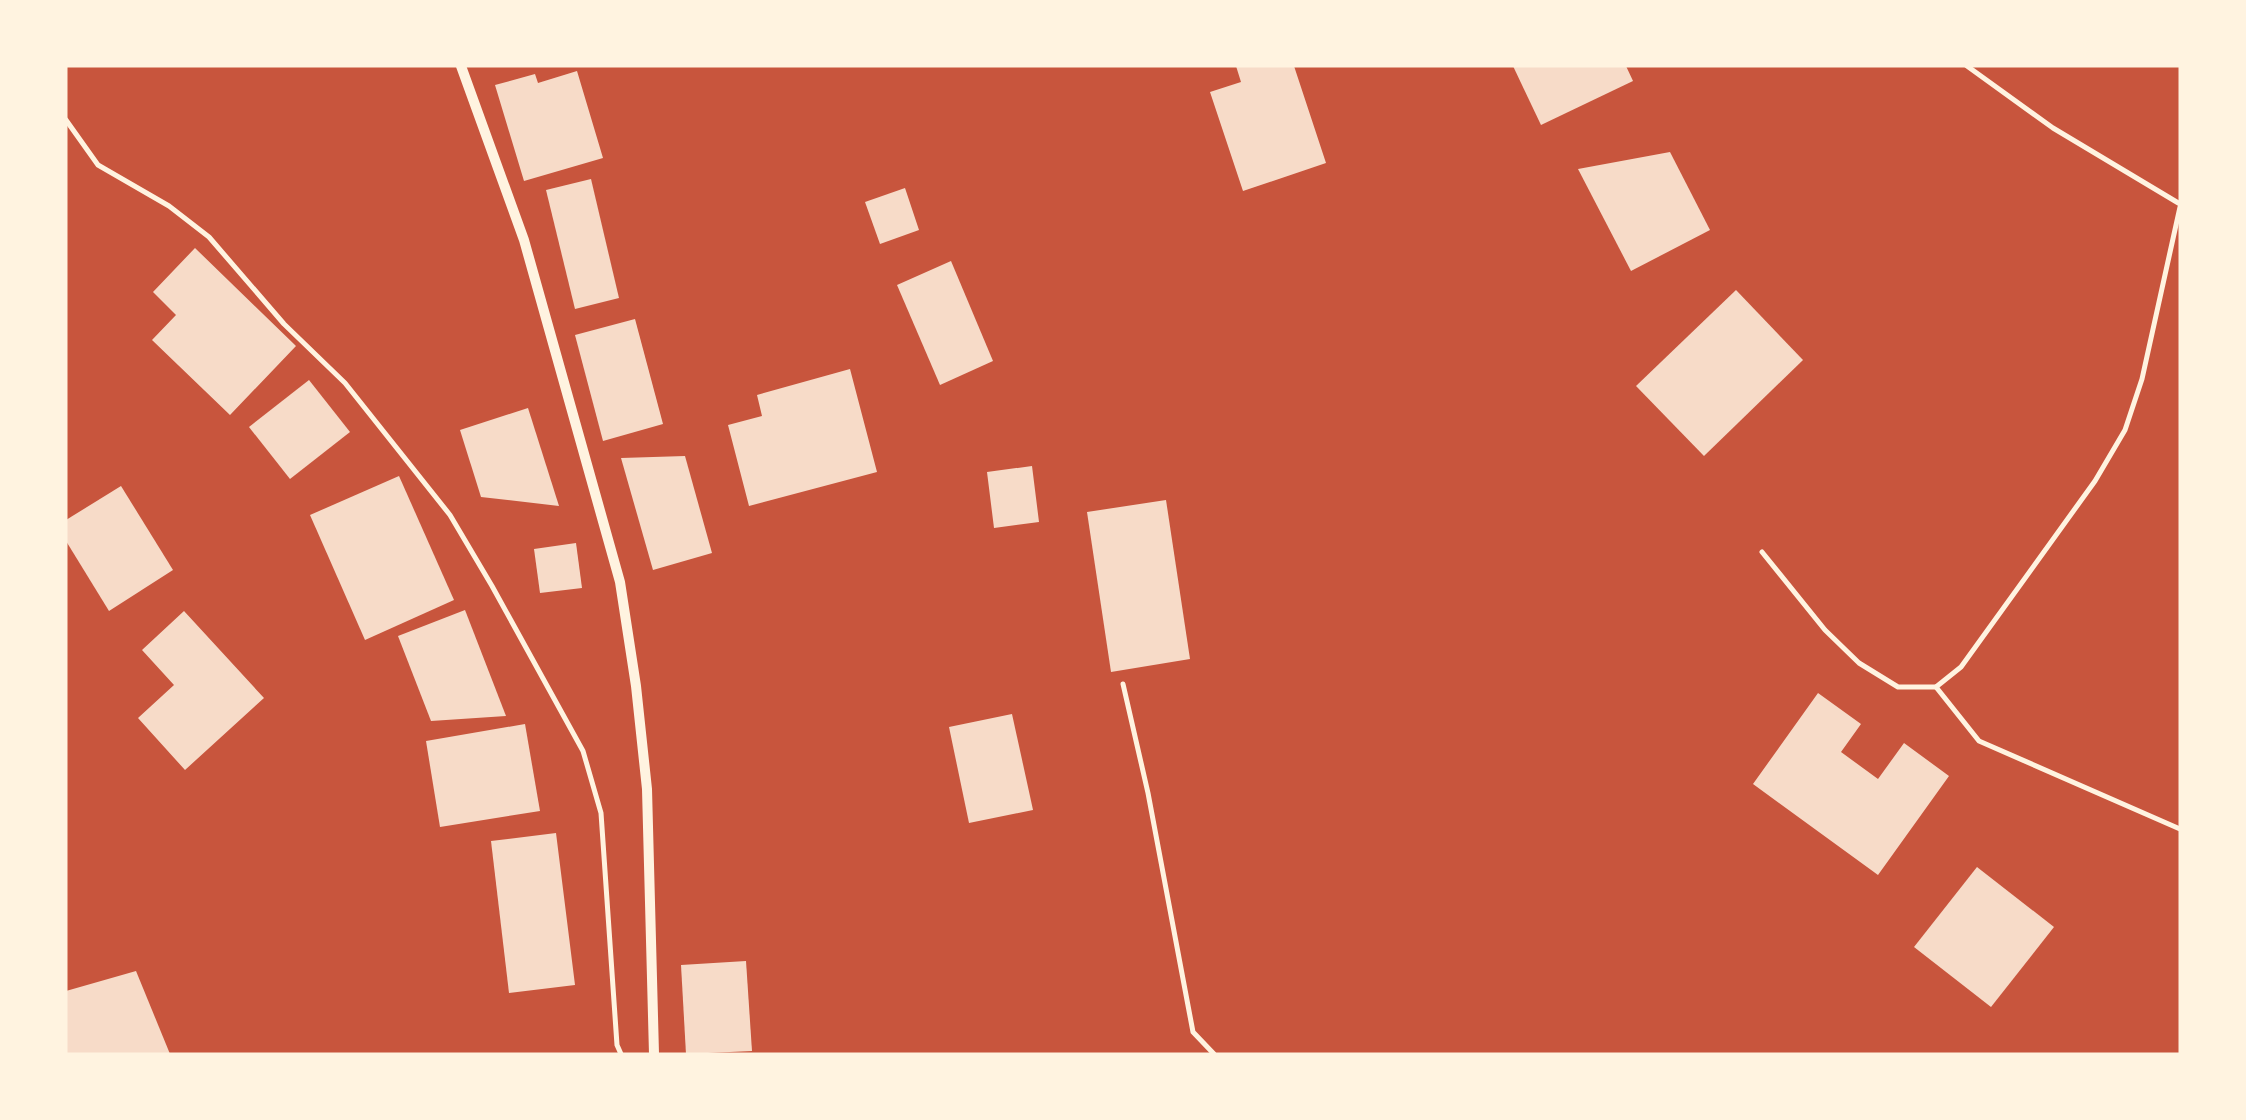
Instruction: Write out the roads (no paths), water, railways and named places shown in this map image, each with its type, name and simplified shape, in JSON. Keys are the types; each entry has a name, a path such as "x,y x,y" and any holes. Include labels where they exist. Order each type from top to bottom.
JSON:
{"main road":[{"path":"461,66 524,240 620,582 636,686 647,789 654,1054"}],"street":[{"path":"1762,552 1825,630 1859,663 1898,687 1936,687 1961,667 2095,481 2125,430 2142,379 2180,205 2052,128 1967,66"},
{"path":"66,120 98,165 169,206 209,237 284,324 344,383 450,515 492,586 583,751 601,813 617,1045 620,1054"},
{"path":"1123,684 1148,793 1194,1032 1214,1054"},
{"path":"1936,687 1979,741 2180,829"}]}
